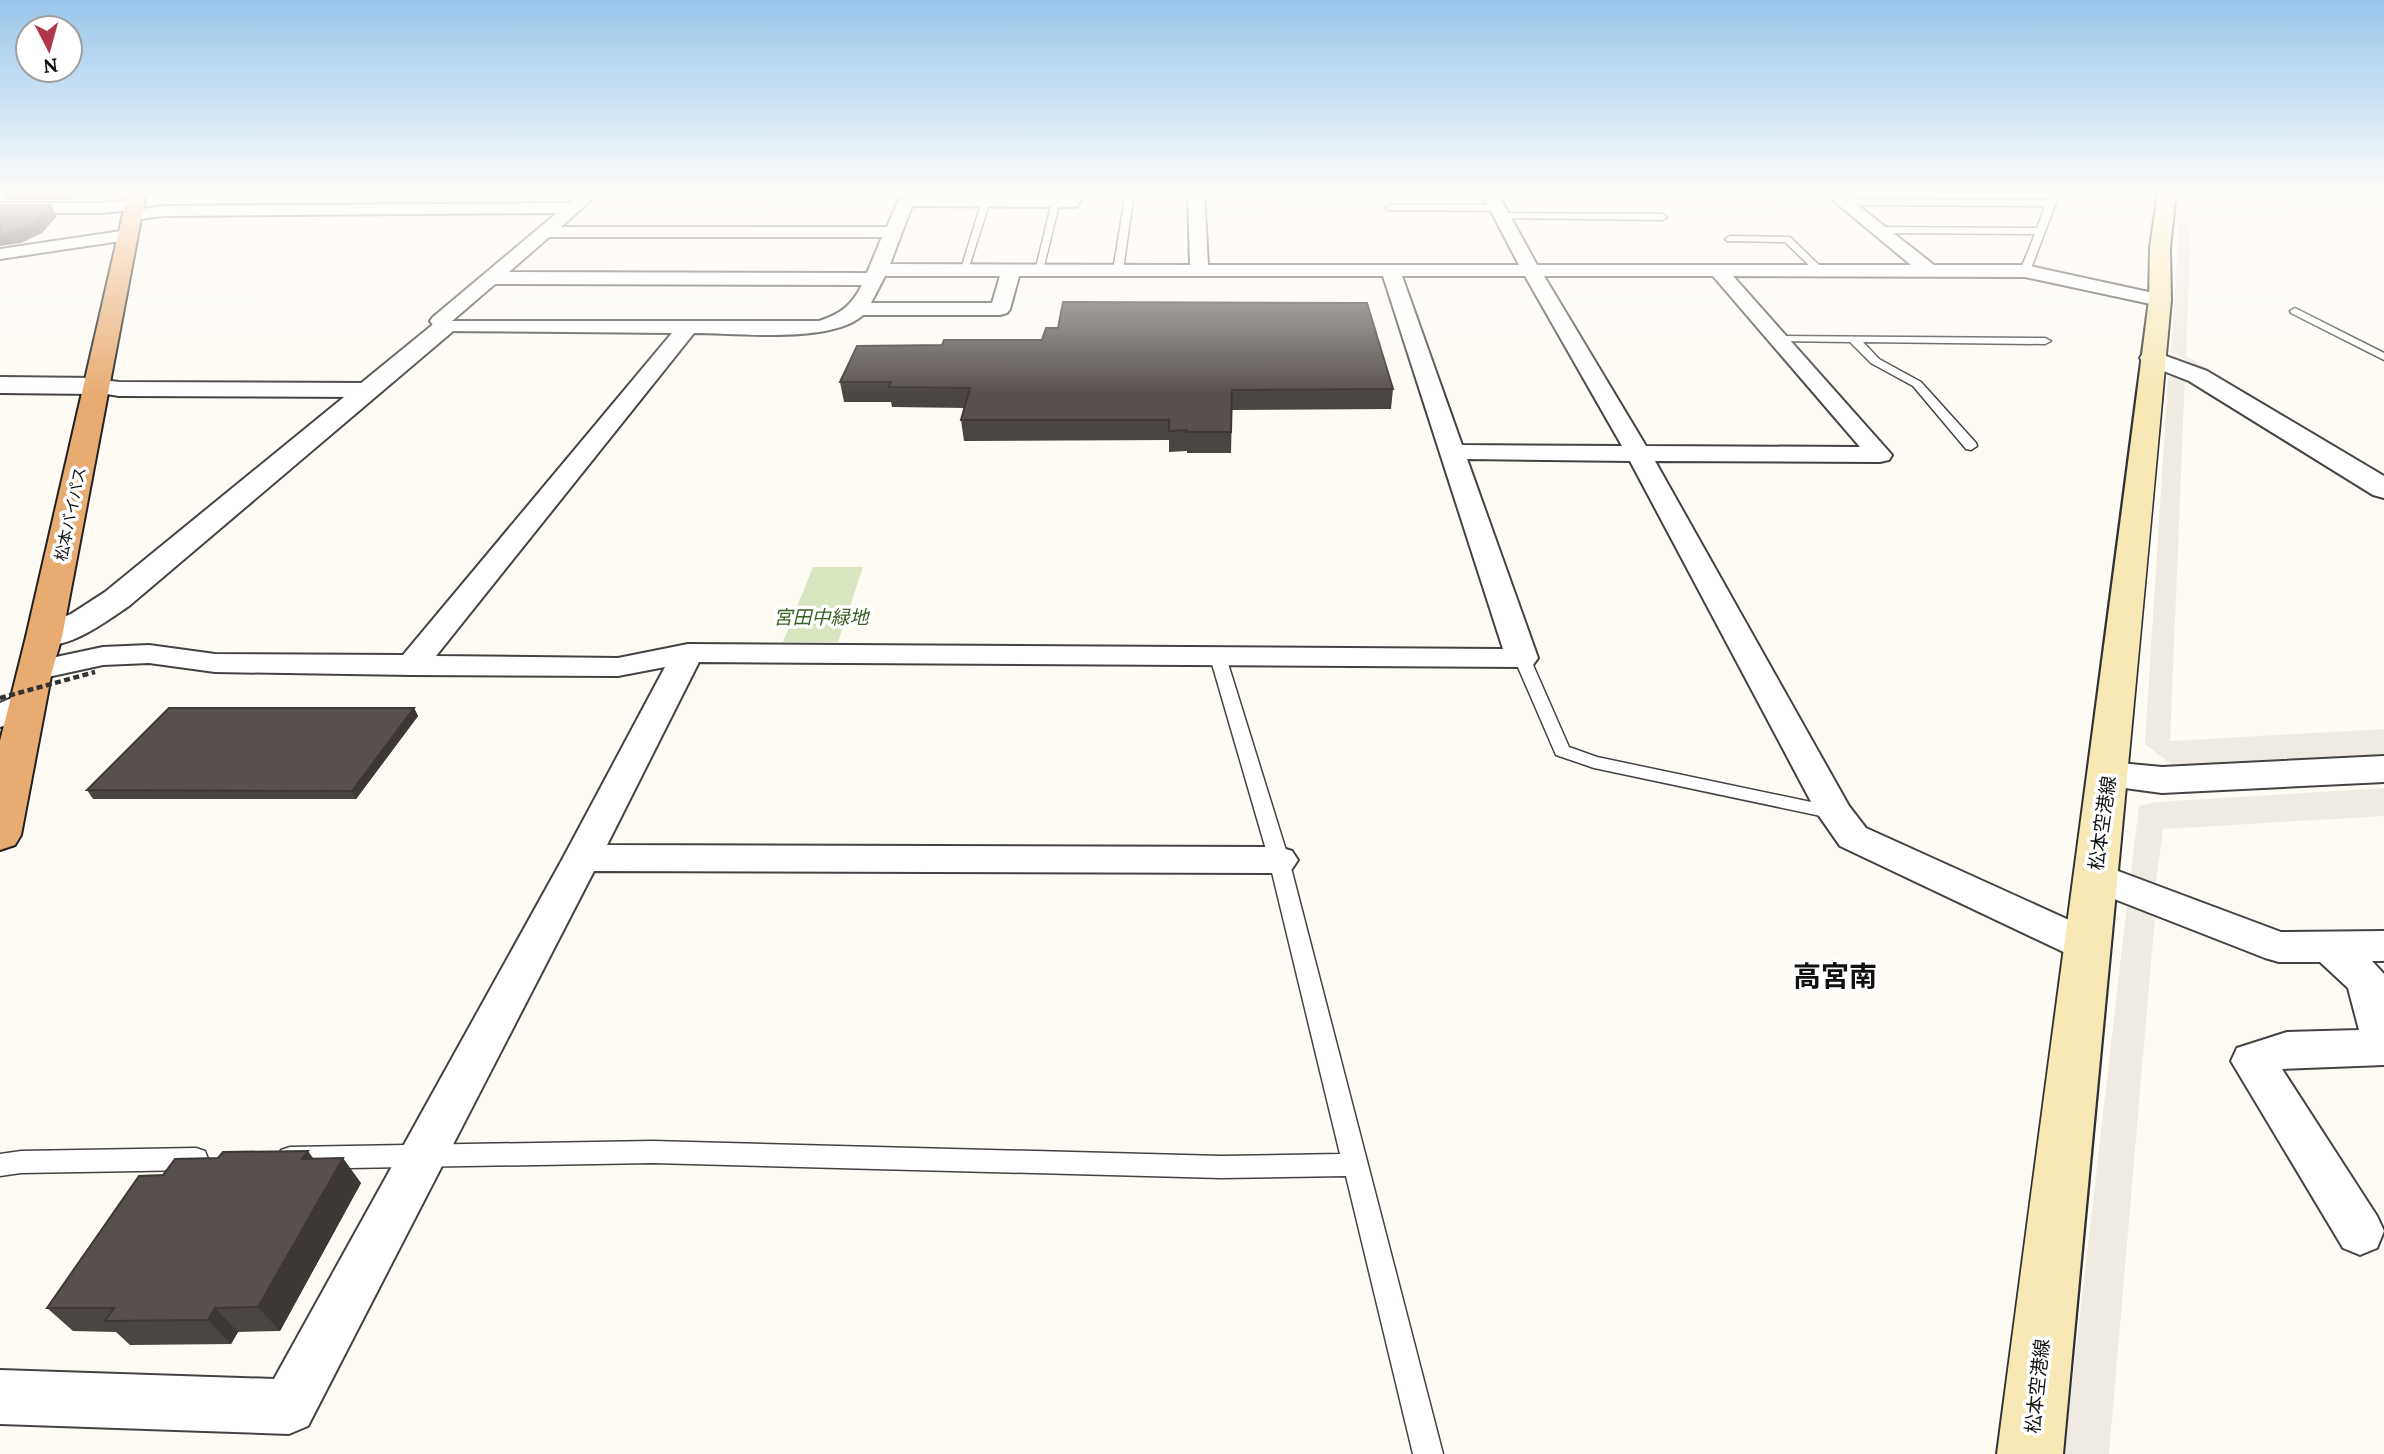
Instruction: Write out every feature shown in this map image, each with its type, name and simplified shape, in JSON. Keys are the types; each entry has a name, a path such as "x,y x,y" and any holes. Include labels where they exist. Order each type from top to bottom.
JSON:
{"highway":[{"name":"松本バイパス","path":"0,835 20,690 44,637 123,260"}],"main road":[{"name":"松本空港線","path":"2030,1454 2094,876 2109,775 2160,300 2160,260"}],"street":[{"path":"444,327 440,321 511,260"},
{"path":"44,637 83,621 117,599 444,327 821,327 847,318 858,309 881,260"},
{"path":"1199,260 1199,270"},
{"path":"1525,260 1639,454 1835,813 1853,837 2086,945"},
{"path":"1915,260 1928,270"},
{"path":"490,278 875,274 963,270 2025,271 2160,300"},
{"path":"858,309 1000,309 1011,270"},
{"path":"0,717 20,690 103,656 149,654 215,663 618,667 688,653 1521,658 1390,270"},
{"path":"1453,452 1880,455 1718,271"},
{"path":"411,666 688,327"},
{"path":"2152,358 2198,376 2384,489"},
{"path":"0,385 96,386 119,389 366,390"},
{"path":"0,1397 289,1407 582,858 688,653"},
{"path":"2109,775 2162,780 2384,769"},
{"path":"582,858 1279,859"},
{"path":"2094,876 2279,947 2384,946"},
{"path":"2329,946 2367,981 2384,1045 2287,1050 2253,1061 2360,1232"}],"lane":[{"path":"963,270 966,260"},
{"path":"1038,270 1041,260"},
{"path":"1118,270 1120,260"},
{"path":"1809,260 1819,270"},
{"path":"2025,271 2030,260"},
{"path":"2295,311 2384,357"},
{"path":"1778,339 2045,341"},
{"path":"1853,339 1875,361 1917,384 1971,446"},
{"path":"1218,657 1279,859 1428,1454"},
{"path":"1521,658 1562,751 1594,762 1835,813"},
{"path":"270,1158 653,1152 1221,1167 1357,1165"},
{"path":"0,1166 22,1162 215,1159"}],"path":[{"path":"20,690 95,672"}],"green space":[{"name":"宮田中緑地","path":"813,567 863,567 838,642 783,642"}],"shaded area":[{"path":"2177,260 2190,260 2186,356 2384,474 2384,480 2171,351"},
{"path":"2168,377 2185,377 2170,741 2384,729 2384,756 2187,768 2171,764 2145,744"},
{"path":"2384,788 2384,816 2163,829 2155,889 2131,873 2139,806 2156,802"},
{"path":"2139,901 2156,904 2109,1454 2064,1454 2127,905"}],"building":[{"path":"1063,302 1367,303 1393,389 1232,390 1231,432 1187,432 1169,431 1169,420 961,420 970,388 889,387 891,382 840,382 857,346 942,345 944,340 1042,340 1046,328 1058,328"},
{"path":"169,708 414,708 352,791 87,790"},
{"path":"308,1151 302,1159 343,1158 258,1307 215,1308 208,1320 105,1321 114,1308 47,1308 139,1176 163,1175 175,1159 218,1158 223,1152"}],"district":[{"name":"高宮南","path":"1835,976"}]}
